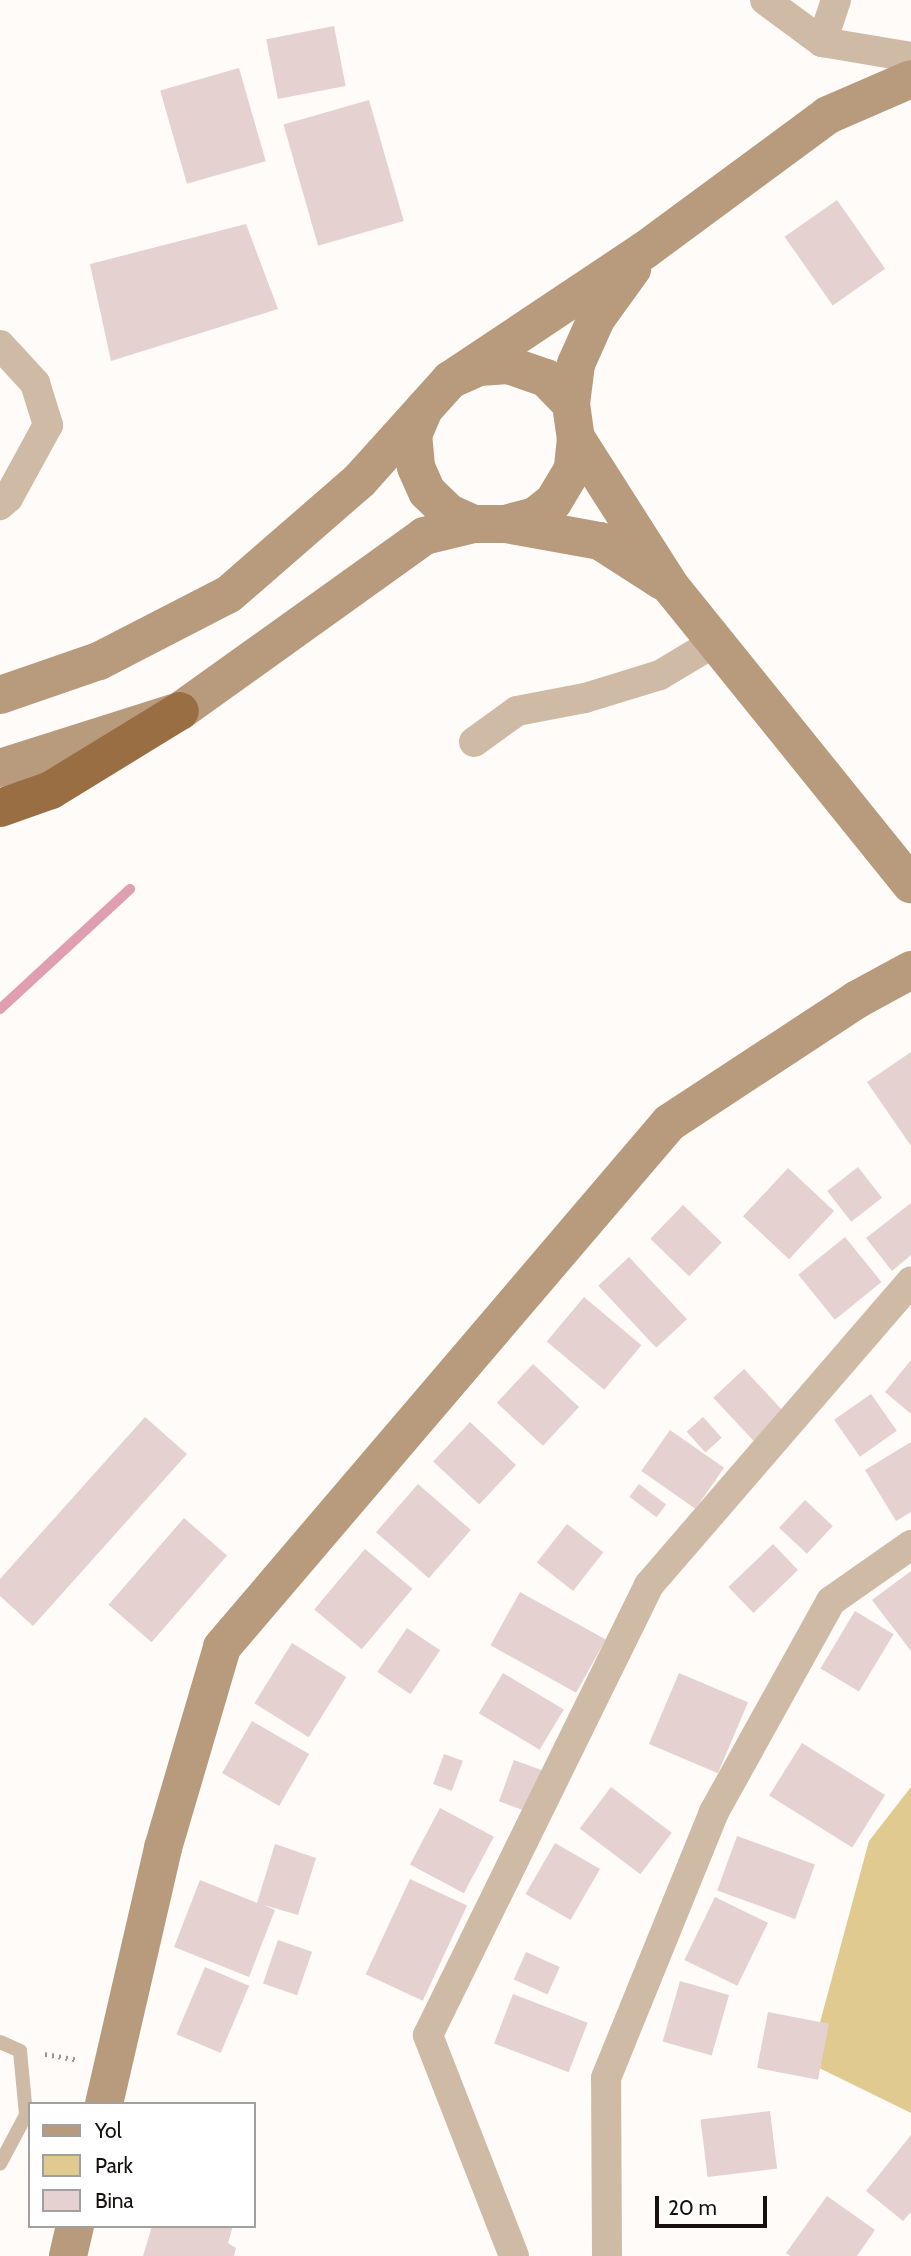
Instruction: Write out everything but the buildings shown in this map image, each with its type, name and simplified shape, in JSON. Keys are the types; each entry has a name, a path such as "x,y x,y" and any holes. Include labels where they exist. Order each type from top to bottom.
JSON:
{"highway":[{"path":"0,808 51,790 180,711"}],"street":[{"path":"765,0 821,42 911,57"},
{"path":"821,42 836,0"},
{"path":"0,695 99,661 229,594 360,480 450,380 645,250 828,115 911,79"},
{"path":"0,768 180,711 424,536 535,516 553,502 573,468 576,363 596,319 645,250"},
{"path":"0,345 35,383 48,425 8,498 0,505"},
{"path":"450,380 479,367 508,365 546,378 671,587 911,884"},
{"path":"424,409 413,435 416,467 427,492 449,513 490,524 600,541 671,587"},
{"path":"474,742 517,711 585,698 660,675 715,642"},
{"path":"0,683 99,661"},
{"path":"108,2087 163,1848 222,1647 668,1124 856,1000 911,970"},
{"path":"514,2256 428,2035 649,1585 911,1282"},
{"path":"607,2256 606,2078 714,1812 831,1601 911,1545"},
{"path":"68,2256 75,2228"}],"lane":[{"path":"0,2042 20,2051 26,2115 0,2164"}],"path":[{"path":"20,2051 108,2087"}],"green space":[{"path":"911,1787 911,2113 809,2063 869,1841"}],"waterway":[{"path":"0,1009 130,889"}]}
